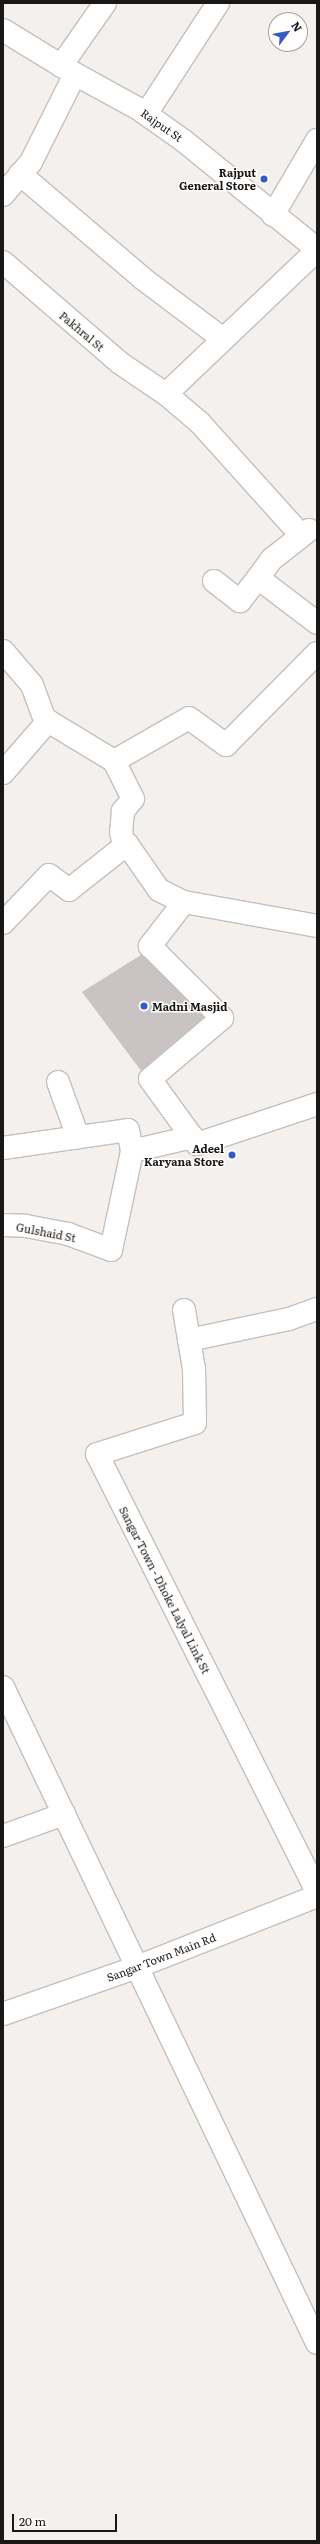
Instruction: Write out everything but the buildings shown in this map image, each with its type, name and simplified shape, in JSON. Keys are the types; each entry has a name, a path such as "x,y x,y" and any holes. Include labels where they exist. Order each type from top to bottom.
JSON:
{"street":[{"path":"3,195 31,162 68,70 105,3"},
{"path":"146,114 218,3"},
{"name":"Rajput St","path":"3,30 68,70 146,114 184,141 314,247"},
{"path":"273,215 317,140"},
{"path":"20,174 142,278 224,339"},
{"path":"166,394 224,339 314,247"},
{"name":"Pakhral St","path":"3,262 120,363 166,394 200,423 305,532 272,558 258,578"},
{"path":"214,580 240,601 258,578 317,624"},
{"path":"3,651 32,685 46,723"},
{"path":"114,761 189,718 226,745 317,653"},
{"path":"3,774 48,721 114,761 133,799 123,811 121,832 124,846"},
{"path":"3,922 49,875 69,890 127,844 159,890 184,902 317,926"},
{"path":"184,902 150,946 222,1018 150,1079 197,1144 317,1104"},
{"path":"58,1082 78,1137"},
{"path":"3,1148 128,1130 132,1151 192,1137"},
{"name":"Gulshaid St","path":"3,1225 26,1226 68,1234 110,1250 132,1151"},
{"name":"Sangar Town - Dhoke Lalyal Link St","path":"184,1310 194,1369 195,1423 97,1454 317,1892"},
{"path":"189,1340 289,1319 317,1310"},
{"path":"3,1687 317,2343"},
{"path":"3,1836 64,1814"},
{"name":"Sangar Town Main Rd","path":"3,2014 137,1967 317,1896"}],"place":[{"name":"Rajput General Store","path":"264,179"},
{"name":"Madni Masjid","path":"144,1006"},
{"name":"Adeel Karyana Store","path":"232,1155"}]}
